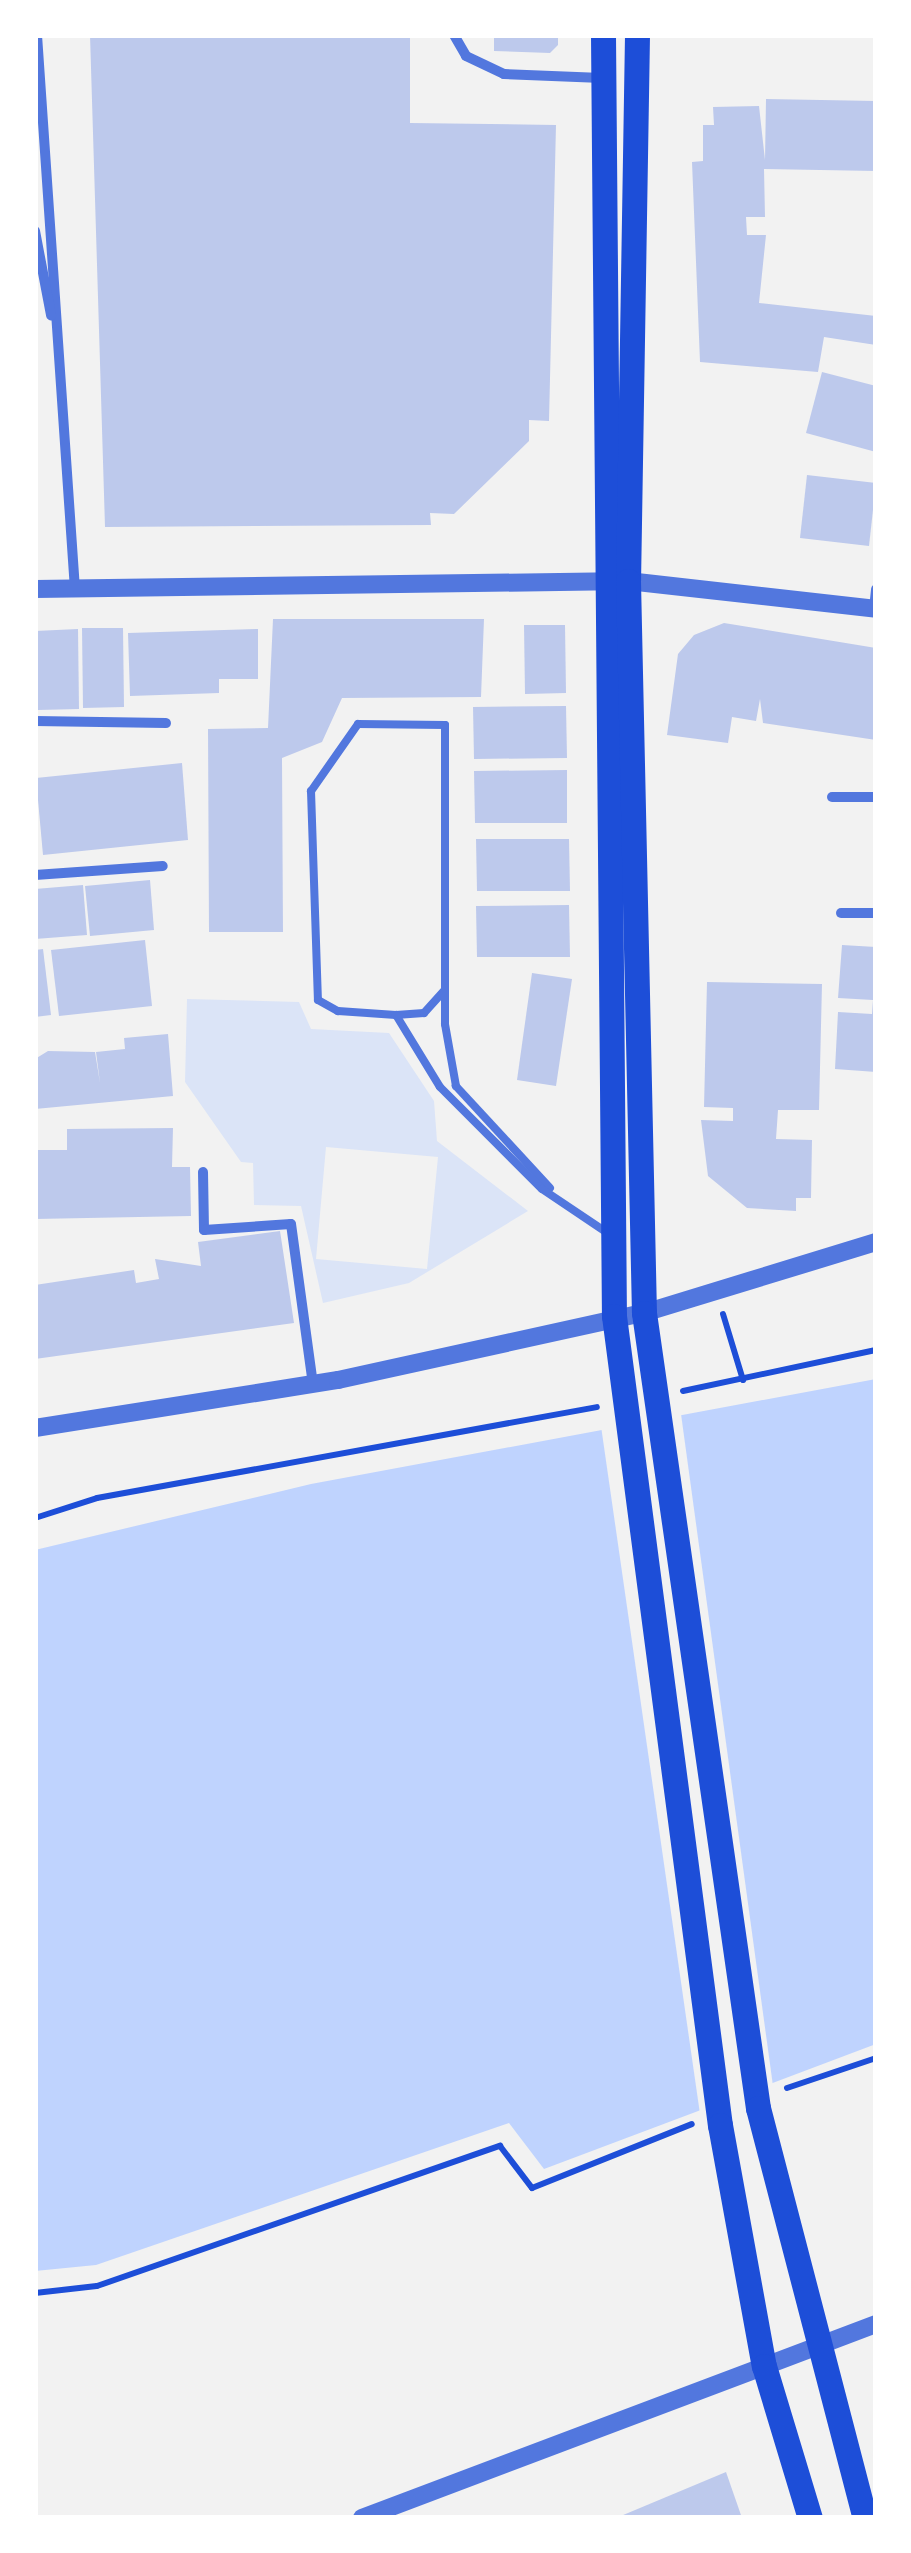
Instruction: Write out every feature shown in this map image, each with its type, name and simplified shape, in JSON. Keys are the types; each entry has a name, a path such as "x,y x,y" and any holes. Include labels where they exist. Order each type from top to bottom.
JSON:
{"main road":[{"path":"603,35 617,581 644,1313 758,2108 817,2346 865,2518"},
{"path":"637,35 617,581 613,1237 616,1328 708,2124 764,2366 810,2518"}],"street":[{"path":"38,35 75,589"},
{"path":"454,35 466,56 504,74 602,78"},
{"path":"35,231 59,360"},
{"path":"35,590 617,581 875,609 876,589"},
{"path":"35,721 166,723"},
{"path":"832,797 876,797"},
{"path":"35,875 163,866"},
{"path":"841,913 876,913"},
{"path":"203,1172 204,1230 291,1224 313,1384"},
{"path":"35,1428 313,1384 616,1328 644,1313 876,1242"},
{"path":"369,2517 876,2324"}],"lane":[{"path":"444,990 424,1013 396,1015 328,1009 316,993 311,790 358,724 445,725 444,990 456,1086 550,1178 550,1188"},
{"path":"396,1015 440,1087 550,1188 613,1237"}],"path":[{"path":"722,1314 742,1380"},
{"path":"669,1394 876,1350"},
{"path":"35,1518 97,1498 617,1403"},
{"path":"787,2088 876,2058"},
{"path":"35,2292 97,2286 500,2146 532,2188 708,2124"}],"shaded area":[{"path":"187,999 299,1002 311,1029 389,1033 434,1101 437,1141 528,1211 409,1283 323,1303 301,1206 254,1205 253,1163 241,1162 185,1082","holes":["326,1147 438,1157 427,1269 316,1259"]}],"water":[{"path":"876,1379 876,2044 544,2169 509,2123 96,2265 35,2271 35,1550 311,1484"}],"pier":[{"path":"681,1414 773,2086 700,2114 601,1426"}],"building":[{"path":"90,35 410,35 410,123 556,125 549,421 529,420 529,441 454,514 430,513 431,525 105,527"},
{"path":"494,35 558,35 558,45 550,53 494,51"},
{"path":"766,99 876,101 876,171 764,169 765,217 746,217 747,235 766,235 759,303 876,316 876,345 824,337 818,372 700,362 692,162 703,161 703,125 714,125 713,107 759,106 765,160"},
{"path":"822,372 876,386 876,452 806,433"},
{"path":"807,475 876,483 869,546 800,538"},
{"path":"273,619 484,619 481,697 342,698 322,742 282,758 283,932 209,932 208,729 268,728"},
{"path":"724,623 876,648 876,740 763,723 760,699 756,721 732,717 728,743 667,735 678,654 694,635"},
{"path":"524,625 565,625 566,693 525,694"},
{"path":"82,628 123,628 124,707 83,708"},
{"path":"78,629 79,709 38,710 35,631"},
{"path":"258,629 258,679 219,679 219,693 130,696 128,633"},
{"path":"566,706 567,758 474,759 473,707"},
{"path":"182,763 188,840 43,855 36,778"},
{"path":"567,770 567,823 475,823 474,771"},
{"path":"476,839 569,839 570,891 477,891"},
{"path":"150,880 154,930 90,936 85,886"},
{"path":"83,885 87,935 35,939 35,889"},
{"path":"569,905 570,957 477,957 476,906"},
{"path":"145,940 152,1006 59,1016 51,950"},
{"path":"842,945 876,947 876,1072 835,1069 838,1012 872,1014 873,1000 838,998"},
{"path":"43,949 51,1015 35,1017 35,950"},
{"path":"532,973 572,979 556,1086 517,1080"},
{"path":"707,982 822,984 819,1110 778,1110 776,1139 812,1140 811,1198 796,1198 796,1211 747,1208 708,1176 701,1120 733,1121 733,1108 704,1107"},
{"path":"168,1034 173,1096 35,1109 35,1059 48,1051 95,1052 100,1083 96,1052 125,1049 124,1038"},
{"path":"173,1128 172,1167 190,1167 191,1216 35,1219 36,1150 67,1150 67,1129"},
{"path":"280,1231 294,1323 35,1359 35,1285 134,1270 136,1283 159,1279 155,1259 201,1266 198,1242"},
{"path":"726,2472 742,2518 616,2518"}]}
